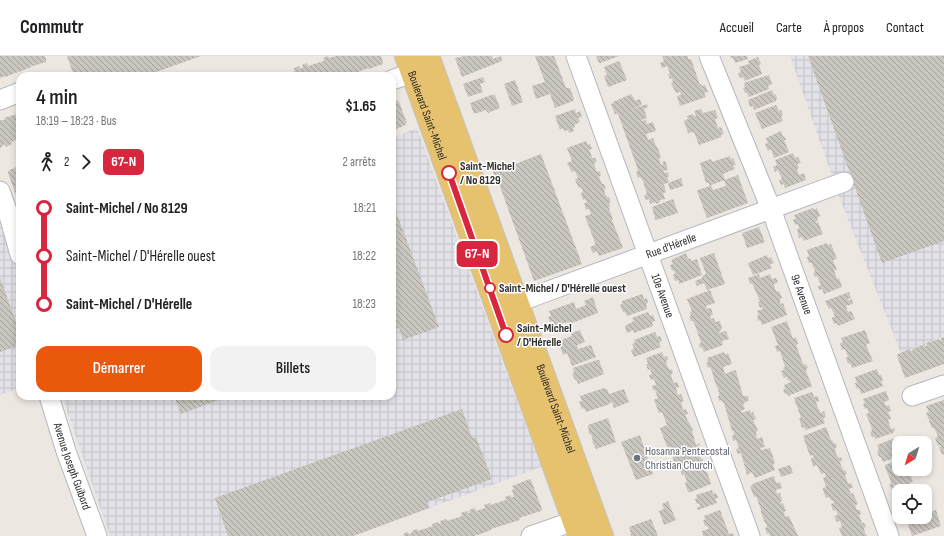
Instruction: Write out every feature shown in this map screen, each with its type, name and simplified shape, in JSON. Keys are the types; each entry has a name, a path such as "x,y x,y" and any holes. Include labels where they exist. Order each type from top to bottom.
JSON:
{"main road":[{"name":"Boulevard Saint-Michel","path":"414,66 508,306 594,513 602,536"},
{"name":"Boulevard Saint-Michel","path":"508,306 576,528"}],"street":[{"name":"10e Avenue","path":"576,56 750,536"},
{"name":"9e Avenue","path":"708,56 771,209 889,536"},
{"path":"0,100 16,94"},
{"name":"Rue d'Hérelle","path":"508,306 844,182"},
{"path":"0,192 15,217"},
{"path":"912,396 944,385"},
{"name":"Avenue Joseph Guibord","path":"50,400 66,451 97,536"},
{"path":"531,536 576,528 594,513"}],"shaded area":[{"path":"790,56 944,56 944,336 901,353 840,199"},
{"path":"417,128 541,467 353,536 110,536 63,400 396,400 396,136"},
{"path":"0,191 16,221 16,389 0,395"}],"building":[{"path":"0,56 45,56 46,62 32,65 31,67 19,72 17,71 18,72 0,78"},
{"path":"67,56 201,56 156,72 73,72"},
{"path":"328,56 329,58 336,56 381,56 383,64 358,72 292,72 295,71 294,68 299,66 300,69 303,67 302,65 307,63 308,66 324,61 323,58"},
{"path":"465,56 492,56 493,59 501,56 502,61 462,77 455,58"},
{"path":"535,56 554,56 566,88 570,88 574,99 573,101 555,108 550,94 536,99 532,86 545,82"},
{"path":"596,56 619,56 599,63"},
{"path":"662,56 688,56 688,59 691,59 700,85 705,85 708,92 704,93 706,97 680,106 677,96 681,95 680,92 676,93 671,83 673,82 672,78 670,79 668,74 670,74 667,66 662,68 660,63 664,61"},
{"path":"730,56 747,56 748,59 735,63 733,58"},
{"path":"808,56 944,56 944,241 882,263"},
{"path":"758,57 761,64 759,65 762,74 745,81 743,77 740,78 738,73 741,72 739,67 749,64 748,61"},
{"path":"619,61 627,80 608,87 604,76 607,75 604,67"},
{"path":"769,75 772,84 768,86 769,89 749,97 747,93 745,93 743,88 745,88 744,83"},
{"path":"483,77 485,82 480,84 483,92 468,97 463,84"},
{"path":"515,80 523,102 512,106 504,84"},
{"path":"772,90 774,95 776,94 776,101 754,110 753,106 750,107 748,100"},
{"path":"631,94 635,100 634,101 640,99 642,105 628,111 647,104 648,107 644,109 647,118 641,121 646,120 647,124 653,122 656,131 646,134 648,140 653,138 655,147 657,146 661,157 659,158 661,165 663,165 662,162 665,161 668,170 663,171 665,173 668,172 669,177 667,177 669,182 660,186 664,185 666,192 663,193 665,199 660,200 660,202 656,204 656,202 650,204 649,199 646,200 644,195 647,194 643,181 640,177 638,178 636,172 638,171 637,167 618,114 615,114 611,104"},
{"path":"491,95 495,95 500,108 488,113 486,110 474,114 470,103"},
{"path":"396,100 399,102 407,123 405,124 406,125 396,129 396,127"},
{"path":"776,105 779,111 781,110 783,121 762,129 755,113"},
{"path":"575,109 576,113 580,111 582,117 578,118 580,122 574,125 574,131 569,133 568,130 564,131 563,128 560,130 555,116"},
{"path":"701,109 703,113 715,110 718,118 715,119 718,128 721,127 724,134 721,135 721,137 699,145 694,132 688,133 684,121 688,119 687,116 693,114 696,116 694,111"},
{"path":"16,114 16,140 11,142 12,144 6,147 5,144 0,148 0,120 5,120 4,118"},
{"path":"781,131 786,140 784,140 789,152 774,158 771,149 768,151 765,144 768,143 766,138"},
{"path":"586,141 588,145 590,144 592,149 589,150 592,158 595,158 597,162 594,163 595,167 597,172 600,171 601,175 599,177 606,189 604,189 605,194 609,197 611,202 609,203 610,207 608,208 623,248 599,256 597,251 593,253 590,247 595,245 595,243 585,216 591,214 589,209 586,210 584,203 587,203 585,199 583,200 581,193 583,192 581,187 579,188 576,182 575,179 578,178 575,171 572,172 567,163 572,161 567,148"},
{"path":"793,153 795,158 798,157 801,163 797,164 799,168 797,169 799,175 804,173 806,180 785,188 784,184 781,185 779,180 782,179 778,170 775,172 773,167 777,165 775,160"},
{"path":"541,154 582,264 534,281 498,181 496,181 492,170 504,166 505,168"},
{"path":"730,156 731,160 733,158 736,165 733,165 735,169 723,174 725,180 738,175 748,203 707,218 697,191 710,186 708,182 706,183 700,163 711,159 712,162","holes":["724,180 726,186 713,190 711,185"]},
{"path":"16,167 16,195 8,173 9,170"},
{"path":"681,178 683,186 670,190 668,183"},
{"path":"673,199 678,213 656,220 652,207"},
{"path":"813,208 814,210 817,208 820,216 817,218 818,221 815,222 818,222 823,234 804,241 802,237 799,238 797,230 799,228 798,224 795,225 793,220 796,218 794,215"},
{"path":"396,212 439,327 403,340 399,328 396,329"},
{"path":"759,227 765,242 747,248 742,233"},
{"path":"827,243 828,245 831,244 837,259 833,260 837,270 834,270 842,287 824,294 822,289 819,290 818,286 821,285 817,276 815,277 813,273 815,272 812,263 809,263 807,250"},
{"path":"686,253 688,259 690,258 691,261 697,259 702,275 679,284 678,280 675,281 673,275 675,274 674,270 672,271 670,265 673,264 671,261 673,259"},
{"path":"714,253 725,284 707,290 704,283 697,286 695,281 702,278 702,276 706,274 700,258"},
{"path":"767,255 768,258 771,257 774,263 770,264 772,268 753,275 748,263"},
{"path":"759,274 760,278 770,274 772,279 776,278 778,282 774,284 775,289 777,292 779,291 782,298 780,299 780,303 783,303 787,315 762,325 760,320 758,321 757,316 759,315 757,311 763,309 762,307 760,308 758,302 760,301 752,283 750,284 748,278"},
{"path":"0,278 16,322 16,346 0,352"},
{"path":"710,290 715,303 706,306 707,309 711,308 713,315 710,316 711,319 714,318 715,322 720,321 722,329 719,333 726,331 729,339 722,341 723,345 704,352 702,347 700,348 699,344 701,343 695,325 689,317 691,316 690,312 692,311 687,299"},
{"path":"849,292 851,298 848,299 848,301 852,299 853,304 846,306 848,312 851,311 855,319 838,326 837,323 834,324 832,318 835,316 825,301"},
{"path":"642,294 644,299 647,298 647,309 627,316 625,312 623,312 620,305 622,304 622,301"},
{"path":"593,297 598,313 569,324 568,322 555,326 553,321 550,322 548,317 551,316 549,311 574,302 576,309 586,305 584,301"},
{"path":"648,312 650,316 653,315 655,321 652,322 653,326 634,333 633,330 627,333 625,326 634,321 632,318"},
{"path":"787,321 793,339 796,337 798,344 796,345 802,361 808,368 806,369 807,374 812,386 788,396 783,390 785,389 784,385 791,382 790,380 788,381 787,377 784,378 781,371 784,370 783,368 785,367 780,351 777,352 775,346 778,345 771,327"},
{"path":"580,330 585,342 577,345 578,349 591,345 596,357 572,366 567,353 563,355 558,341 572,336 571,333"},
{"path":"865,330 870,343 866,345 873,361 852,368 850,363 848,364 846,358 848,357 845,349 842,350 840,343 843,342 841,338"},
{"path":"655,332 657,337 660,336 662,341 659,343 661,347 634,357 631,350 634,349 632,344 635,343 634,340"},
{"path":"944,337 944,364 905,378 897,356 898,354 910,349 913,351 912,349 925,344 925,346 927,346 926,343 939,339 941,341 941,338"},
{"path":"662,352 664,357 667,356 667,366 670,370 672,369 672,379 674,383 677,382 679,387 676,388 678,395 681,394 684,401 681,402 683,410 686,409 688,414 685,415 693,430 696,445 699,443 701,450 698,451 711,483 691,492 688,492 685,483 687,482 684,474 682,475 679,466 684,463 676,467 669,448 670,447 667,447 660,428 667,425 662,412 659,413 654,400 658,398 655,391 657,390 653,390 652,386 656,385 654,379 651,380 649,375 652,374 650,369 648,370 646,364 648,364 646,358"},
{"path":"724,352 725,355 728,353 732,364 723,367 725,374 735,370 743,396 748,396 749,400 743,404 745,409 741,411 742,413 750,410 751,413 753,412 756,419 753,420 755,423 753,424 755,424 758,431 756,432 757,439 762,437 765,447 760,448 761,450 770,448 775,463 773,464 775,470 755,478 752,472 747,475 741,453 738,454 736,449 739,448 736,440 733,441 732,436 734,435 734,431 732,431 724,403 721,400 719,401 719,392 712,371 710,367 708,368 706,363 708,362 707,358"},
{"path":"599,360 604,374 578,384 572,374 574,373 573,368"},
{"path":"877,369 883,380 881,381 883,386 861,394 859,388 857,389 855,377"},
{"path":"604,388 607,389 609,394 624,389 629,402 614,408 612,402 586,412 584,408 582,409 579,402 582,401 580,396"},
{"path":"886,391 889,400 884,402 886,406 889,405 891,411 888,412 891,419 888,420 891,429 894,428 895,431 875,439 874,436 872,437 870,432 872,431 871,426 866,414 869,413 867,408 865,409 863,399"},
{"path":"812,392 814,397 818,396 819,401 816,402 818,408 821,413 824,411 826,417 823,418 825,423 806,430 804,427 802,428 799,418 801,418 794,398"},
{"path":"176,400 218,400 181,414"},
{"path":"944,400 944,454 942,455 939,447 941,446 938,446 935,438 938,437 929,421 931,419 929,420 926,413 929,412 926,406"},
{"path":"462,409 472,438 476,437 492,479 427,502 429,508 353,536 228,536 215,498"},
{"path":"608,418 616,442 596,449 592,441 591,434 589,434 588,425"},
{"path":"826,427 831,440 834,444 836,443 836,454 839,458 841,457 841,466 847,474 845,475 848,484 851,483 853,487 849,489 851,494 853,493 858,504 855,505 857,510 860,510 861,514 859,515 862,523 864,523 866,527 864,528 867,536 842,536 839,528 842,527 840,521 837,522 834,516 838,515 836,510 833,511 831,504 834,503 829,497 826,498 823,490 823,488 826,487 823,478 826,477 825,473 821,474 817,465 813,467 811,458 814,457 813,455 810,456 803,436"},
{"name":"Hosanna Pentecostal Christian Church","path":"640,435 653,474 636,480 621,442"},
{"path":"892,439 892,459 883,462 881,457 879,457 877,445"},
{"path":"892,462 892,476 911,476 913,481 911,484 892,484 891,489 889,485 891,484 890,479 885,465"},
{"path":"790,465 793,473 781,477 778,469"},
{"path":"774,476 776,483 780,482 782,488 776,490 777,494 780,493 782,501 780,502 781,504 783,503 786,511 784,512 785,517 789,516 798,536 770,536 769,533 767,534 765,528 767,527 766,523 756,496 754,497 750,486"},
{"path":"530,479 542,509 541,511 519,518 520,520 491,529 475,536 404,536 403,534 408,532 409,534 417,529 418,531 433,526 432,524 438,522 439,524 441,523 440,521 446,519 447,521 462,516 461,513 467,511 470,513 469,510 475,508 476,511 485,508 484,505 490,503 490,505 506,500 505,497 511,495 511,497 514,497 512,490 514,489 512,486"},
{"path":"712,490 713,494 716,493 718,498 715,499 717,503 698,510 697,508 700,506 699,503 697,504 695,499 697,498 696,495"},
{"path":"668,501 676,520 664,525 659,511 664,509 662,504"},
{"path":"720,510 729,534 733,533 734,536 703,536 702,531 709,529 705,526 703,520 705,520 704,516"},
{"path":"936,510 941,526 912,536 908,524 932,524 932,511"},
{"path":"651,519 658,536 631,536 629,527"}],"bus line":[{"name":"67-N","path":"449,173 506,335"}],"place":[{"name":"Saint-Michel / No 8129","path":"449,173"},
{"name":"Saint-Michel / D'Hérelle ouest","path":"490,288"},
{"name":"Saint-Michel / D'Hérelle","path":"506,335"},
{"name":"Hosanna Pentecostal Christian Church","path":"637,458"}]}
